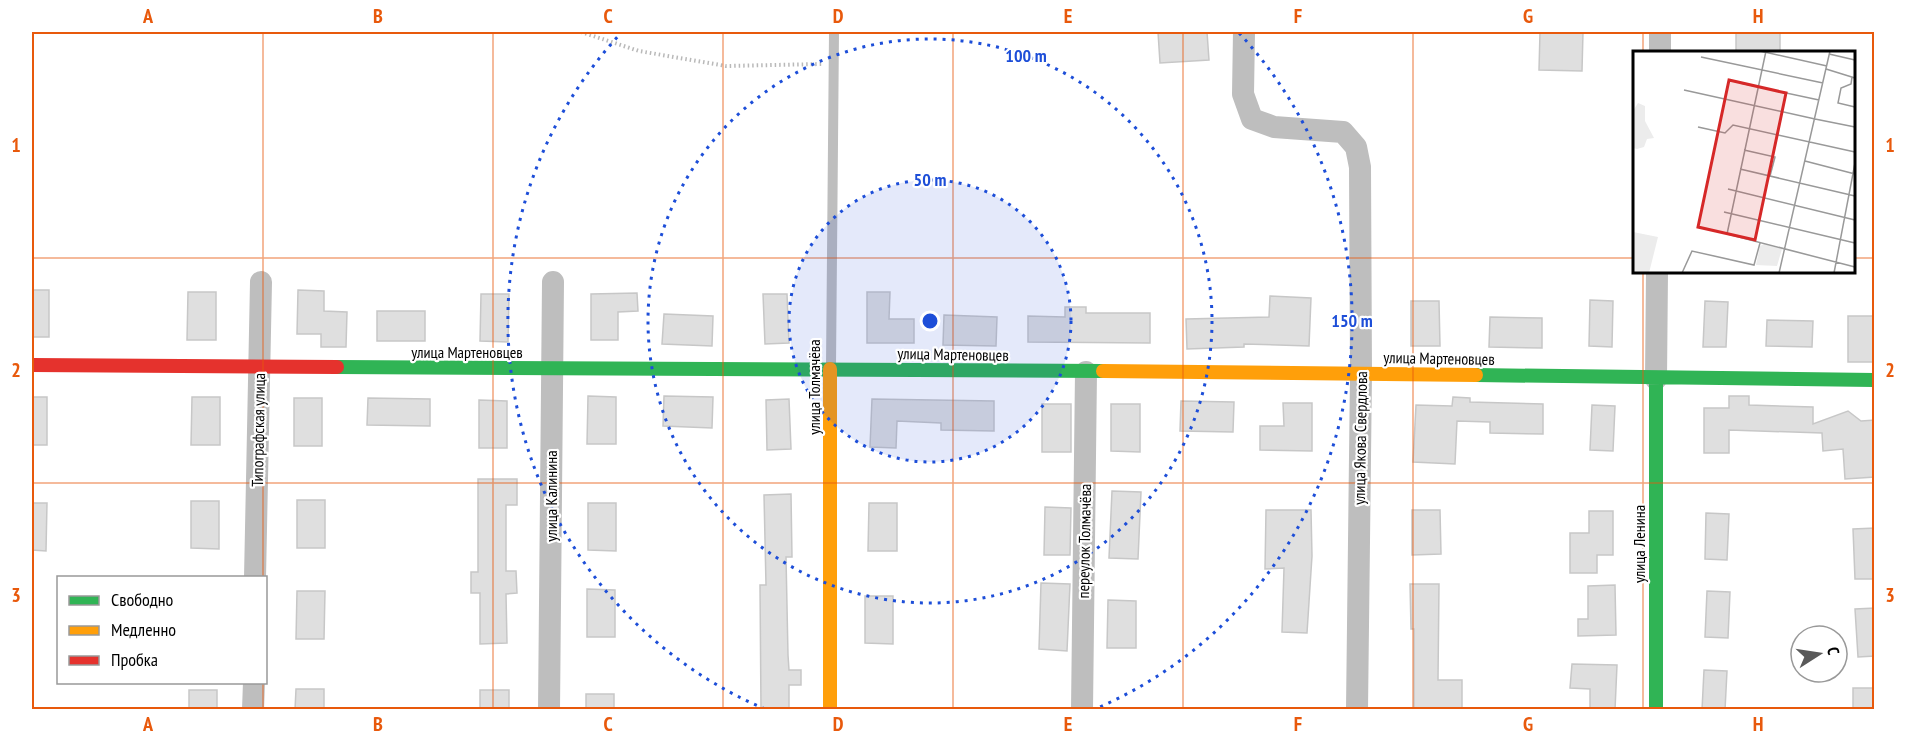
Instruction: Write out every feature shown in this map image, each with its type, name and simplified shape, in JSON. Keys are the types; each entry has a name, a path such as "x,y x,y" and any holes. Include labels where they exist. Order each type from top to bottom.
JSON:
{"street":[{"name":"улица Якова Свердлова","path":"1244,32 1243,94 1252,118 1274,127 1343,132 1356,147 1360,167 1361,373 1357,710"},
{"path":"1660,32 1660,51"},
{"path":"1656,379 1657,273"},
{"name":"Типографская улица","path":"255,576 261,282"},
{"name":"улица Калинина","path":"549,710 553,282"},
{"name":"улица Мартеновцев","path":"32,365 1361,373 1656,379 1875,380"},
{"name":"улица Толмачёва","path":"830,710 831,369"},
{"name":"переулок Толмачёва","path":"1082,710 1086,372"},
{"name":"улица Ленина","path":"1656,379 1656,710"},
{"path":"253,710 254,684"}],"lane":[{"name":"улица Толмачёва","path":"831,369 834,32"}],"path":[{"path":"581,32 639,51 726,66 832,64"}],"building":[{"path":"1158,32 1207,32 1209,60 1160,63"},
{"path":"1540,32 1583,32 1582,71 1539,70"},
{"path":"1736,32 1780,32 1780,51 1736,51"},
{"path":"32,290 49,290 49,337 32,337"},
{"path":"298,290 324,291 324,311 347,312 346,347 321,347 321,334 297,334"},
{"path":"188,292 216,292 216,340 187,340"},
{"path":"867,292 890,292 889,319 914,319 914,343 867,343"},
{"path":"637,293 638,311 618,312 618,340 591,340 591,294"},
{"path":"481,294 509,294 508,342 480,341"},
{"path":"763,294 787,294 789,343 765,344"},
{"path":"1270,296 1311,298 1309,346 1244,344 1244,347 1187,349 1186,319 1269,317"},
{"path":"1590,300 1613,301 1612,347 1589,346"},
{"path":"1411,301 1439,301 1440,346 1411,346"},
{"path":"1705,301 1728,302 1726,347 1703,347"},
{"path":"1065,307 1086,307 1086,313 1150,313 1150,343 1028,342 1028,316 1065,317"},
{"path":"377,311 425,311 425,341 377,341"},
{"path":"664,314 713,316 712,346 662,344"},
{"path":"944,315 997,317 996,346 943,345"},
{"path":"1848,316 1875,316 1875,362 1848,362"},
{"path":"1490,317 1542,318 1542,348 1489,347"},
{"path":"1767,320 1813,321 1812,347 1766,346"},
{"path":"588,396 616,397 616,444 587,444"},
{"path":"664,396 713,397 712,428 663,426"},
{"path":"1729,396 1749,396 1749,405 1813,407 1813,424 1848,411 1861,421 1875,420 1875,477 1845,479 1843,449 1823,451 1822,433 1729,430 1729,453 1704,453 1704,408 1729,408"},
{"path":"32,397 47,397 47,445 32,445"},
{"path":"192,397 220,397 220,445 191,445"},
{"path":"1453,397 1470,398 1470,402 1543,404 1543,434 1490,433 1490,422 1457,421 1455,464 1413,462 1416,405 1452,406"},
{"path":"294,398 322,398 322,446 294,446"},
{"path":"368,398 430,399 430,426 367,425"},
{"path":"789,399 791,449 767,450 766,400"},
{"path":"872,399 994,401 994,431 941,430 941,423 897,421 896,448 870,447"},
{"path":"479,400 507,401 507,448 479,448"},
{"path":"1181,401 1234,402 1233,432 1180,431"},
{"path":"1283,403 1312,403 1312,451 1260,450 1260,426 1284,426"},
{"path":"1042,404 1071,404 1071,452 1042,452"},
{"path":"1111,404 1140,404 1140,452 1111,451"},
{"path":"1592,405 1615,406 1613,451 1590,450"},
{"path":"478,479 517,479 517,505 506,505 506,571 516,571 517,593 506,594 507,643 480,644 480,593 471,593 471,572 478,572"},
{"path":"1112,491 1141,492 1138,559 1109,558"},
{"path":"791,494 792,557 786,557 788,655 789,670 801,670 801,685 789,685 789,710 761,710 760,585 766,585 764,495"},
{"path":"297,500 325,500 325,548 297,548"},
{"path":"191,501 219,501 219,549 191,548"},
{"path":"32,503 47,503 46,551 32,550"},
{"path":"588,503 616,503 616,551 588,550"},
{"path":"869,503 897,503 897,551 868,551"},
{"path":"1045,507 1071,508 1070,555 1044,555"},
{"path":"1266,510 1311,510 1312,556 1307,633 1282,632 1284,568 1265,569"},
{"path":"1412,510 1440,510 1441,554 1412,555"},
{"path":"1589,511 1613,511 1613,555 1597,555 1597,573 1570,573 1570,533 1589,533"},
{"path":"1706,513 1729,514 1727,560 1705,559"},
{"path":"1875,528 1875,579 1855,579 1853,529"},
{"path":"1041,583 1070,584 1067,651 1039,649"},
{"path":"1410,584 1439,584 1438,680 1462,680 1462,710 1414,709 1414,629 1411,629"},
{"path":"1615,585 1616,635 1578,636 1578,619 1588,619 1588,586"},
{"path":"587,589 615,590 615,637 587,637"},
{"path":"297,591 325,591 324,639 296,639"},
{"path":"1707,591 1730,592 1728,638 1705,637"},
{"path":"865,596 893,596 893,644 865,643"},
{"path":"1108,600 1136,601 1136,648 1107,648"},
{"path":"1875,608 1875,656 1858,657 1855,609"},
{"path":"1572,664 1617,665 1615,710 1590,710 1590,689 1570,688"},
{"path":"1704,670 1727,671 1725,710 1702,710"},
{"path":"1853,688 1875,688 1875,710 1853,710"},
{"path":"296,689 324,689 324,710 295,710"},
{"path":"189,690 217,690 217,710 189,710"},
{"path":"480,690 509,690 509,710 480,710"},
{"path":"586,694 614,694 614,710 586,710"}],"traffic: fast":[{"path":"337,367 1103,371"},
{"path":"1476,375 1874,380"},
{"path":"1656,379 1656,710"}],"traffic: slow":[{"path":"830,369 830,710"},
{"path":"1103,371 1476,375"}],"traffic: jam":[{"path":"32,365 337,367"}]}
